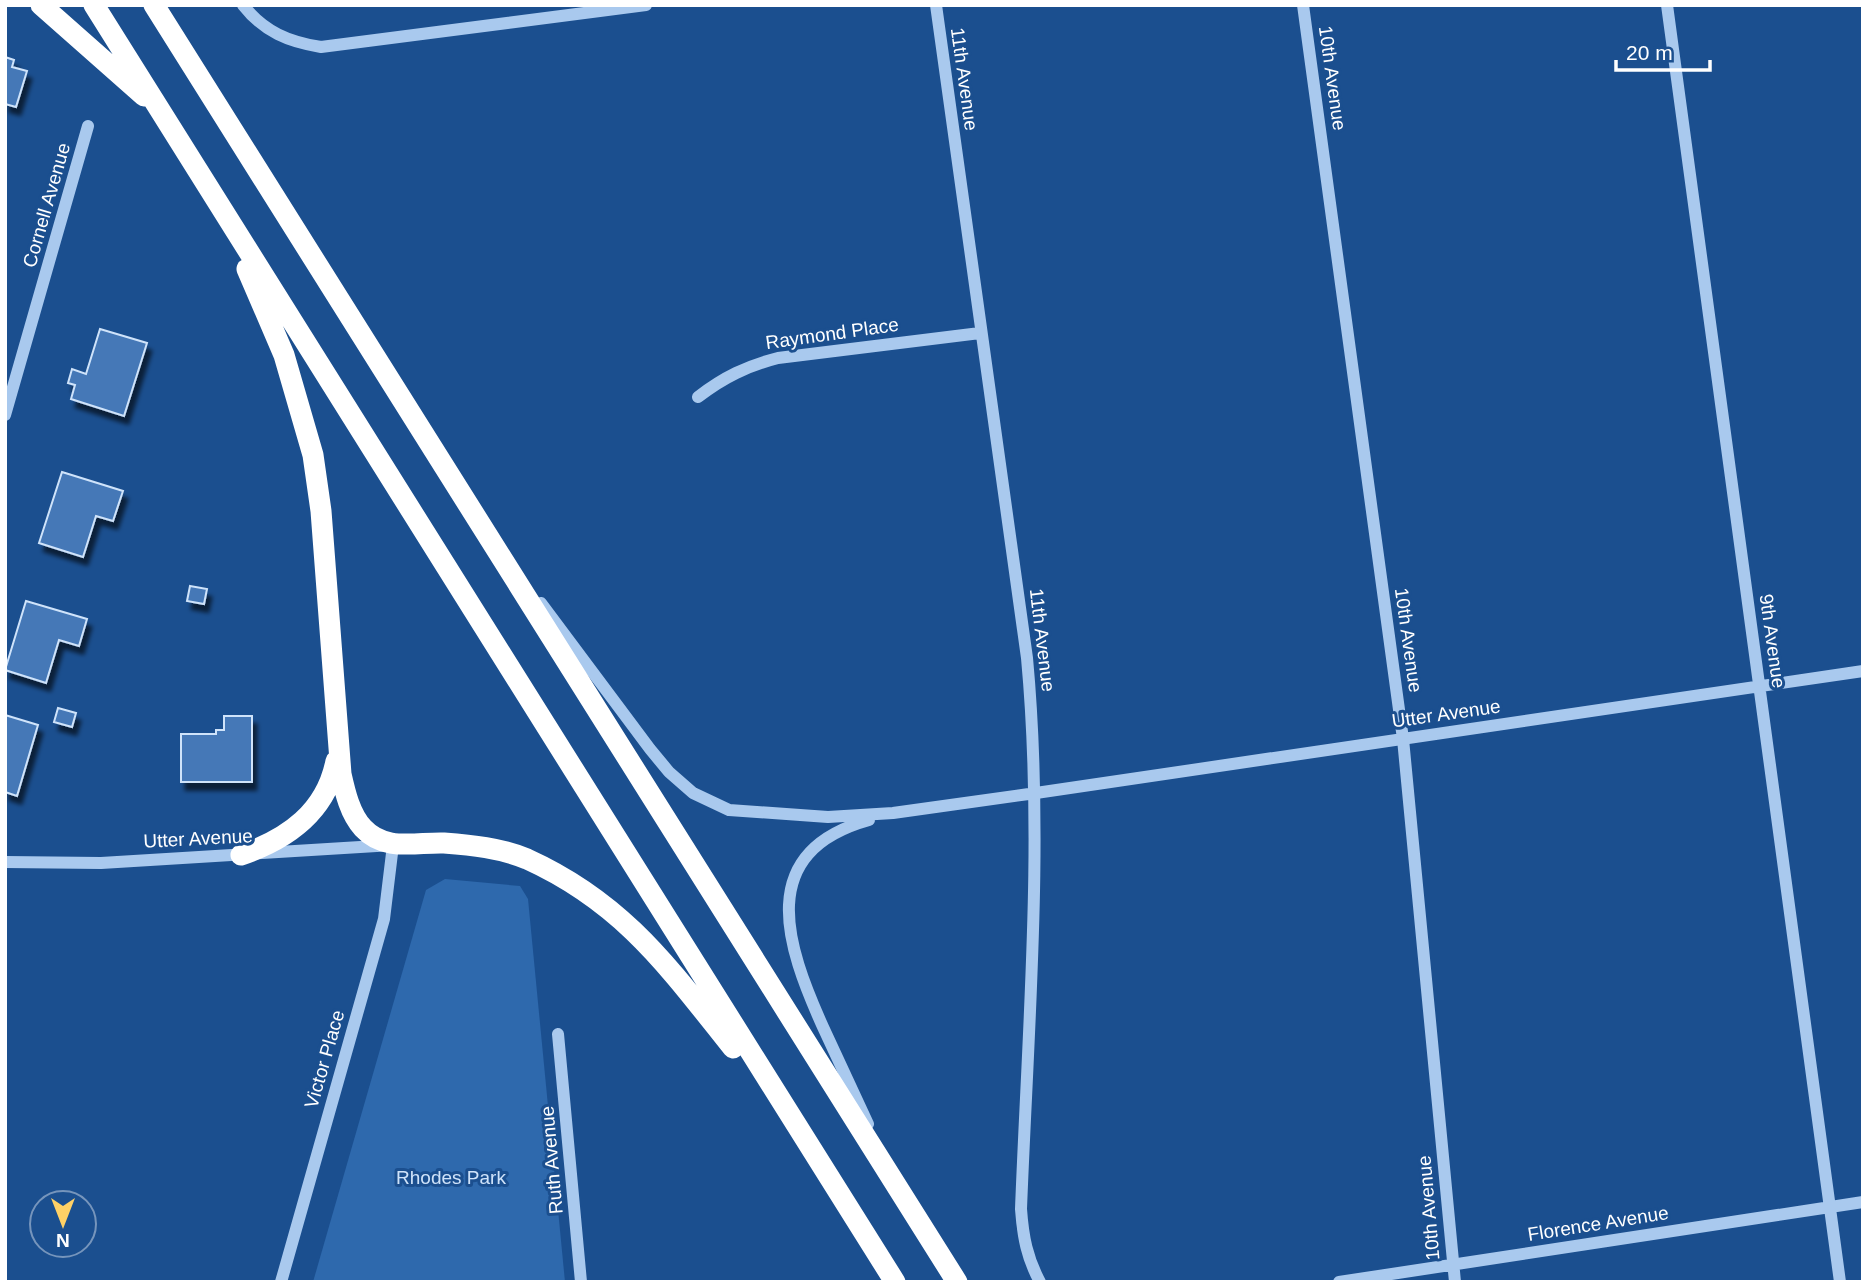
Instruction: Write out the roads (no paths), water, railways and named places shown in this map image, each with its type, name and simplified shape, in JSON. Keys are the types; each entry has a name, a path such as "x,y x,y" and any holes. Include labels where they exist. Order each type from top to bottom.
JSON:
{"highway":[{"path":"41,5 159,109"},
{"path":"94,5 895,1282"},
{"path":"154,5 957,1282"},
{"path":"220,206 284,355 313,455 321,511 341,774 353,812 363,828 393,845 441,843 484,847 524,858 602,901 632,927 662,960 790,1117"},
{"path":"241,855 286,836 307,818 324,798 339,748"}],"street":[{"path":"243,5 260,23 279,37 321,47 646,5"},
{"name":"11th Avenue","path":"936,5 1027,658 1036,793 1021,1209 1023,1239 1030,1263 1040,1282"},
{"name":"10th Avenue","path":"1303,5 1403,738 1455,1282"},
{"name":"9th Avenue","path":"1667,5 1840,1282"},
{"name":"Cornell Avenue","path":"5,415 88,126"},
{"name":"Raymond Place","path":"698,397 721,379 748,366 778,358 980,333"},
{"path":"463,498 650,749 669,772 693,793 729,810 828,817 893,813"},
{"name":"Utter Avenue","path":"893,813 1863,671"},
{"path":"893,813 846,826 816,844 797,871 790,888 787,915 791,945 805,984 898,1192"},
{"name":"Utter Avenue","path":"5,862 101,863 393,845"},
{"name":"Victor Place","path":"281,1282 384,919 393,845"},
{"name":"Ruth Avenue","path":"558,1034 581,1282"},
{"name":"Florence Avenue","path":"1339,1282 1863,1202"}],"park label":[{"name":"Rhodes Park","path":"451,1177"}]}
